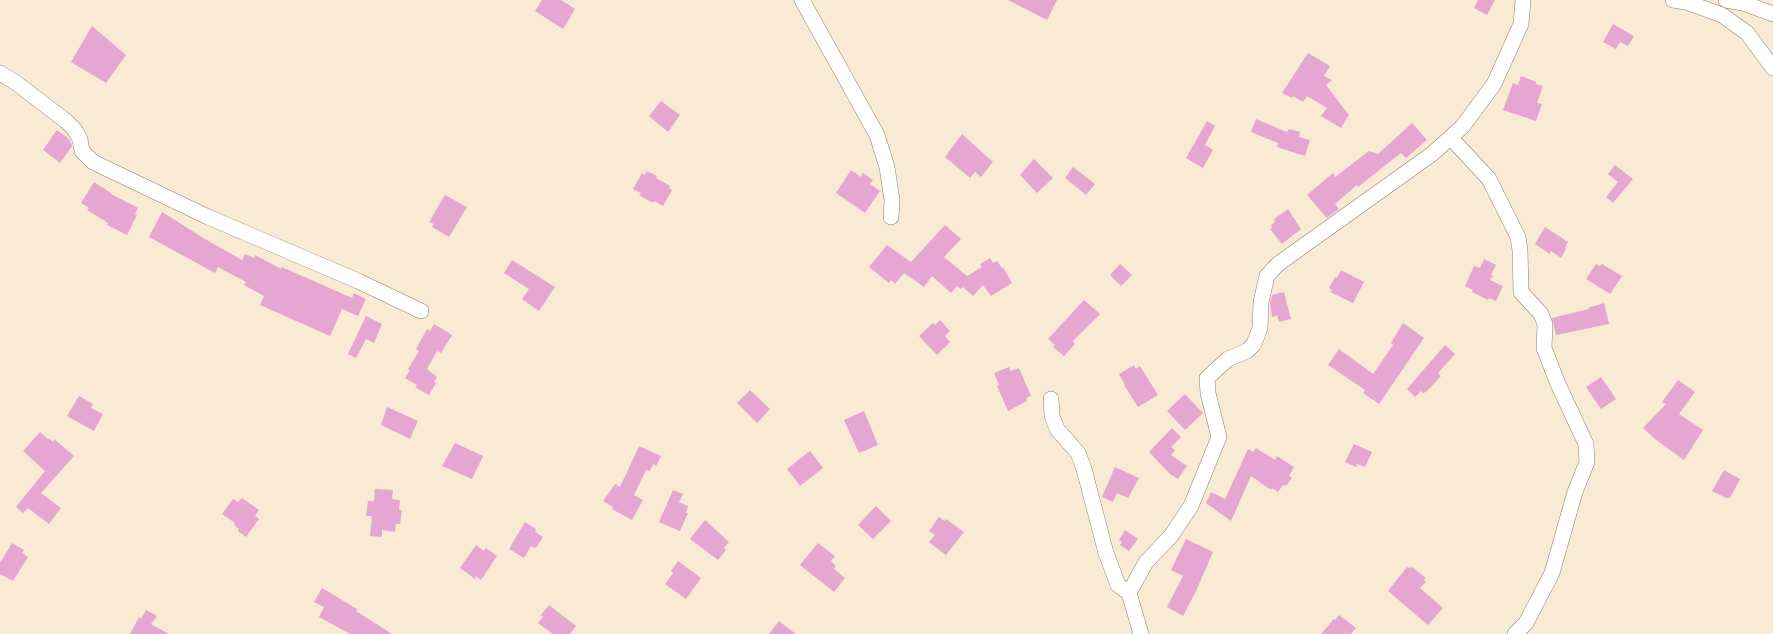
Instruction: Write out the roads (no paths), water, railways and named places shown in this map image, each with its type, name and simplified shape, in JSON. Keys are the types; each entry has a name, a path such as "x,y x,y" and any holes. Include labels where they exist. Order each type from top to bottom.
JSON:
{"street":[{"path":"802,0 877,135 887,167 892,200 891,217"},
{"path":"1129,593 1146,562 1171,536 1191,506 1219,437 1208,393 1207,378 1228,359 1247,351 1254,344 1260,328 1261,302 1267,276 1278,264 1432,154 1452,138 1463,126 1494,84 1521,24 1523,0"},
{"path":"1673,0 1686,2 1722,15 1746,33 1773,68"},
{"path":"1726,0 1743,3 1773,14"},
{"path":"0,73 15,82 66,121 75,130 80,139 82,151 93,162 208,217 358,281 421,311"},
{"path":"1452,138 1489,179 1518,237 1520,250 1521,292 1541,314 1544,324 1544,348 1558,384 1586,444 1587,462 1575,492 1552,573 1526,623 1515,634"},
{"path":"1051,399 1052,416 1057,429 1078,453 1106,553 1118,585 1129,593 1141,634"}]}
